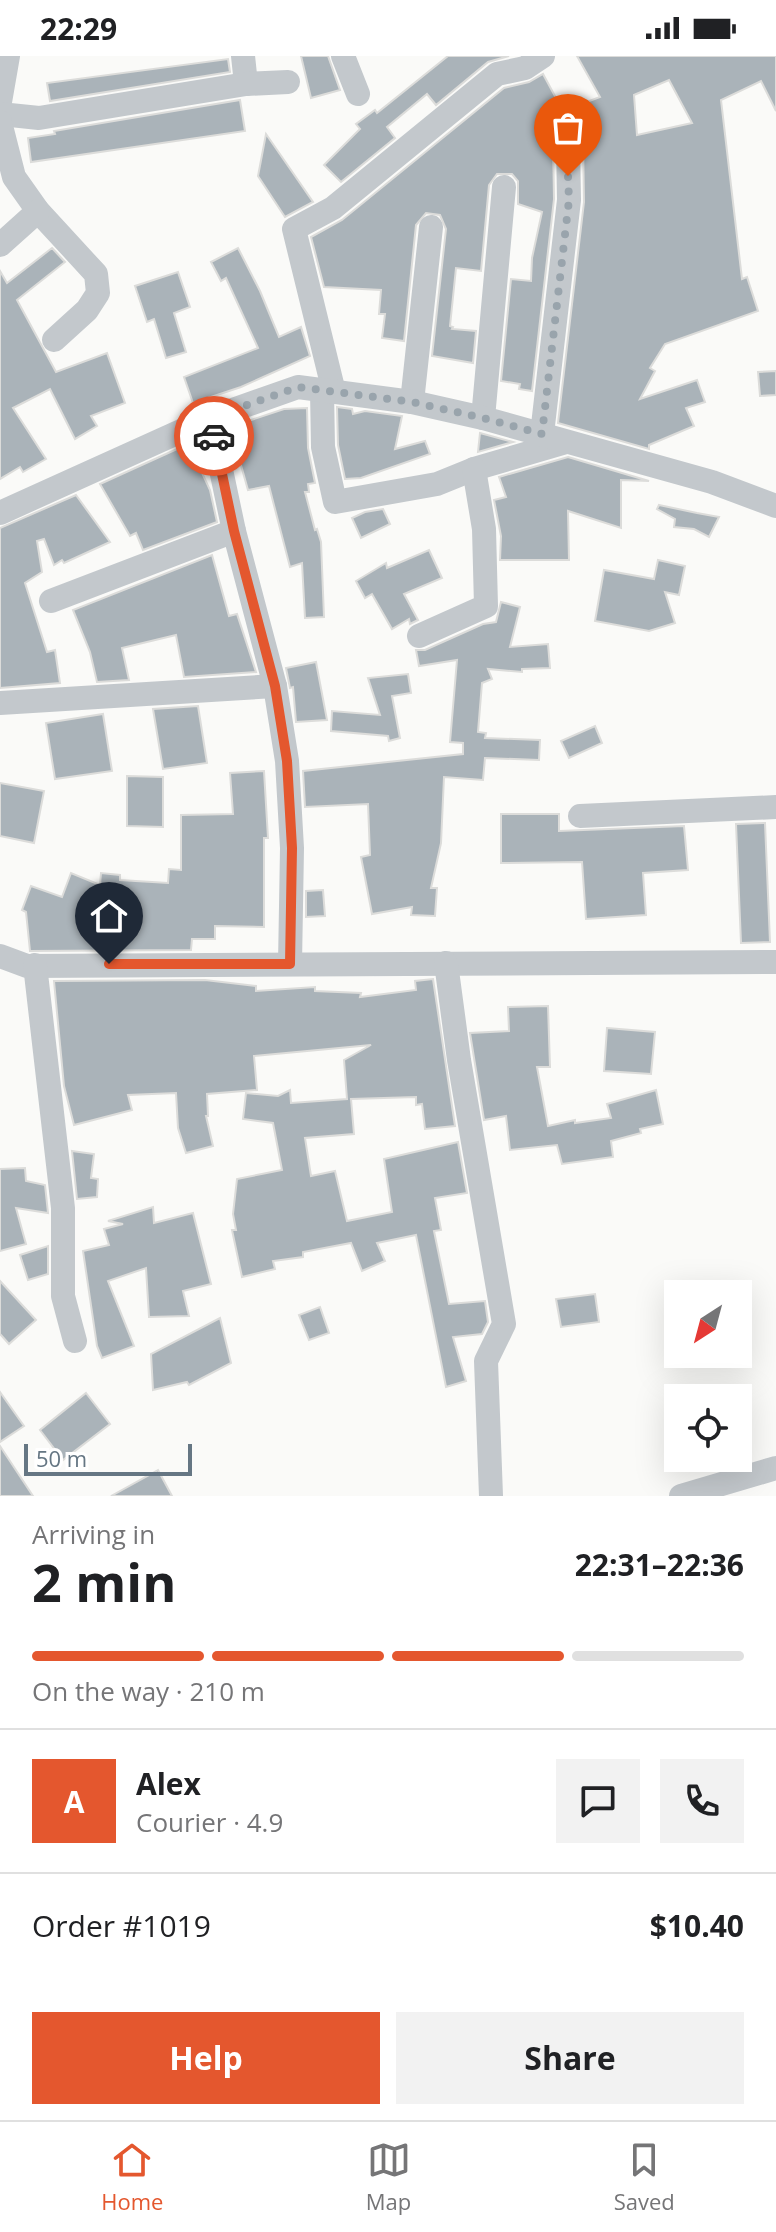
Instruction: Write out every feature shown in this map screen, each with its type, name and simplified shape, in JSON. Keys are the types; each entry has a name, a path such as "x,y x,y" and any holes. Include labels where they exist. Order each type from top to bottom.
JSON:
{"street":[{"path":"0,102 8,56"},
{"path":"243,56 246,84"},
{"path":"343,56 358,94"},
{"path":"543,56 525,68 497,74 333,208 294,229 328,391 323,447 335,502 437,484 474,469 568,441"},
{"path":"0,114 39,118 246,84 288,82"},
{"path":"0,122 14,177 38,211 96,274 98,293 87,310 54,340"},
{"path":"542,434 569,200 568,142"},
{"path":"483,418 504,187"},
{"path":"0,245 38,211"},
{"path":"412,402 431,227"},
{"path":"0,513 210,418 298,387 412,402 483,418 712,482 776,506"},
{"path":"210,418 234,531 275,686 287,761 292,848 290,964"},
{"path":"419,636 486,606 484,529 474,469"},
{"path":"51,601 234,531"},
{"path":"0,703 275,686"},
{"path":"580,816 776,807"},
{"path":"0,956 27,966 776,962"},
{"path":"446,963 459,1060 504,1324 486,1361 491,1496"},
{"path":"35,965 63,1208 63,1296 75,1341"},
{"path":"681,1496 776,1468"}],"building":[{"path":"301,56 328,56 340,90 311,98"},
{"path":"448,56 509,56 488,62 436,105 427,94 387,127 395,138 341,182 324,165 360,129 356,124 375,110 377,113"},
{"path":"577,56 776,56 776,111 761,81 721,100 742,279 747,277 758,311 665,344 650,368 655,371 640,399 697,380 705,402 686,408 694,426 649,445 649,449 558,423 584,202 583,142 576,129 561,129 553,141 554,199 532,391 519,389 520,384 501,381 511,279 531,281 532,258 542,212 518,204 518,181 512,174 497,174 489,185 481,271 456,268 450,326 452,329 476,331 473,363 432,356 446,229 440,215 426,213 416,225 404,341 382,338 385,314 379,314 381,290 324,287 311,237 342,220 504,88 529,82 543,74 563,111 600,97","holes":["669,80 692,123 637,135 634,95"]},
{"path":"228,59 230,72 50,101 47,83"},
{"path":"240,100 245,131 31,162 28,138"},
{"path":"266,134 313,202 285,217 258,176"},
{"path":"52,248 65,262 17,300 56,372 107,353 125,403 91,416 97,426 75,439 50,389 13,408 46,459 23,472 20,467 0,479 0,271 7,283"},
{"path":"238,248 279,337 301,327 310,356 241,387 193,403 184,377 258,348 226,278 221,281 211,262"},
{"path":"178,272 190,307 174,313 186,352 166,358 154,319 147,322 135,286"},
{"path":"776,371 776,395 760,396 758,372"},
{"path":"337,407 352,409 353,414 365,411 402,416 395,449 425,441 430,454 361,478 345,479 338,445"},
{"path":"307,408 308,448 315,483 308,484 309,492 305,492 321,542 324,617 305,618 302,563 290,567 269,486 248,490 235,444 231,446 227,428 284,409"},
{"path":"480,433 513,442 478,452"},
{"path":"199,439 203,459 197,462 210,490 217,522 143,550 136,533 130,536 100,484"},
{"path":"568,457 649,481 621,480 621,528 568,511 569,560 500,560 501,536 494,500 506,497 499,477"},
{"path":"76,495 110,542 54,565 44,539 37,541 42,572 25,583 47,652 55,650 60,683 0,688 0,528"},
{"path":"659,505 719,517 709,537 694,529 674,527 675,519 657,509"},
{"path":"383,509 390,524 361,538 352,518"},
{"path":"429,550 442,578 404,594 418,620 410,624 409,619 392,629 372,594 365,598 356,581 386,563 387,568"},
{"path":"212,555 229,616 237,614 256,672 184,677 176,635 122,648 129,680 97,682 90,652 73,610"},
{"path":"658,560 685,566 679,595 665,592 675,623 649,631 595,621 604,570 654,579"},
{"path":"501,602 520,607 510,647 548,644 550,668 522,669 522,672 488,669 492,679 482,683 478,732 486,733 485,738 540,740 539,760 485,758 483,780 444,777 441,843 431,888 437,888 435,916 411,915 412,907 372,914 361,857 370,855 368,804 305,807 303,771 463,754 463,743 450,742 457,660 419,666 416,650 425,650 483,624 496,622"},
{"path":"316,662 327,720 296,722 293,687 290,688 286,668"},
{"path":"408,674 411,693 392,696 400,738 389,741 388,736 331,731 332,711 380,715 368,678"},
{"path":"198,706 207,763 163,769 153,709"},
{"path":"103,714 112,771 55,779 46,723"},
{"path":"595,726 602,743 569,758 561,741"},
{"path":"264,771 268,838 264,838 264,927 215,926 215,939 192,939 191,950 30,951 26,912 22,910 31,886 62,897 71,873 100,885 101,873 120,875 120,880 168,883 169,869 181,870 181,815 233,814 230,773"},
{"path":"127,776 163,777 163,827 127,826"},
{"path":"0,783 44,791 34,843 0,836"},
{"path":"501,814 559,814 559,831 684,826 688,870 643,873 646,915 586,919 582,862 501,863"},
{"path":"765,823 770,942 741,943 736,824"},
{"path":"323,890 325,916 306,917 306,891"},
{"path":"433,979 455,1126 425,1129 422,1104 416,1105 416,1097 351,1099 354,1134 305,1138 311,1176 335,1171 347,1221 392,1212 384,1159 458,1142 467,1193 435,1198 441,1230 434,1231 449,1304 485,1301 488,1322 482,1334 453,1337 466,1381 446,1387 416,1235 377,1243 385,1261 362,1271 351,1243 303,1252 303,1257 273,1261 275,1269 242,1277 232,1230 236,1230 233,1214 237,1179 282,1170 273,1123 243,1119 246,1093 278,1096 290,1090 291,1103 347,1099 344,1060 371,1045 254,1056 257,1090 207,1094 206,1116 213,1146 186,1153 178,1128 176,1093 128,1095 132,1110 74,1125 64,1086 54,981 205,980 256,986 256,991 315,987 315,991 361,993 360,997 416,990 415,981"},
{"path":"548,1006 550,1067 537,1067 548,1126 575,1120 575,1123 611,1118 607,1104 656,1090 663,1124 611,1141 613,1157 562,1164 557,1145 510,1150 506,1116 484,1120 470,1033 509,1031 508,1007"},
{"path":"607,1028 655,1032 651,1074 604,1071"},
{"path":"72,1151 94,1154 91,1178 98,1179 97,1197 77,1199"},
{"path":"25,1168 26,1181 45,1185 48,1213 16,1208 26,1244 0,1251 0,1169"},
{"path":"153,1207 154,1223 193,1213 211,1284 183,1291 189,1316 149,1317 146,1268 108,1281 134,1346 102,1358 97,1346 83,1251 109,1245 104,1229 123,1224 108,1221"},
{"path":"48,1246 48,1274 28,1280 20,1255"},
{"path":"0,1281 36,1320 9,1344 0,1334"},
{"path":"595,1294 599,1322 561,1327 556,1299"},
{"path":"320,1307 329,1333 309,1340 299,1315"},
{"path":"220,1318 231,1363 189,1385 187,1382 153,1390 151,1354"},
{"path":"0,1392 24,1426 0,1442"},
{"path":"86,1393 110,1424 63,1460 40,1430"},
{"path":"0,1446 33,1496 0,1496"},
{"path":"158,1470 172,1496 111,1496"}],"way so far":[{"path":"214,436 210,418 298,387 412,402 542,434 569,200 568,176"}],"route":[{"path":"109,964 290,964 292,848 287,761 275,686 234,531 214,436"}]}
